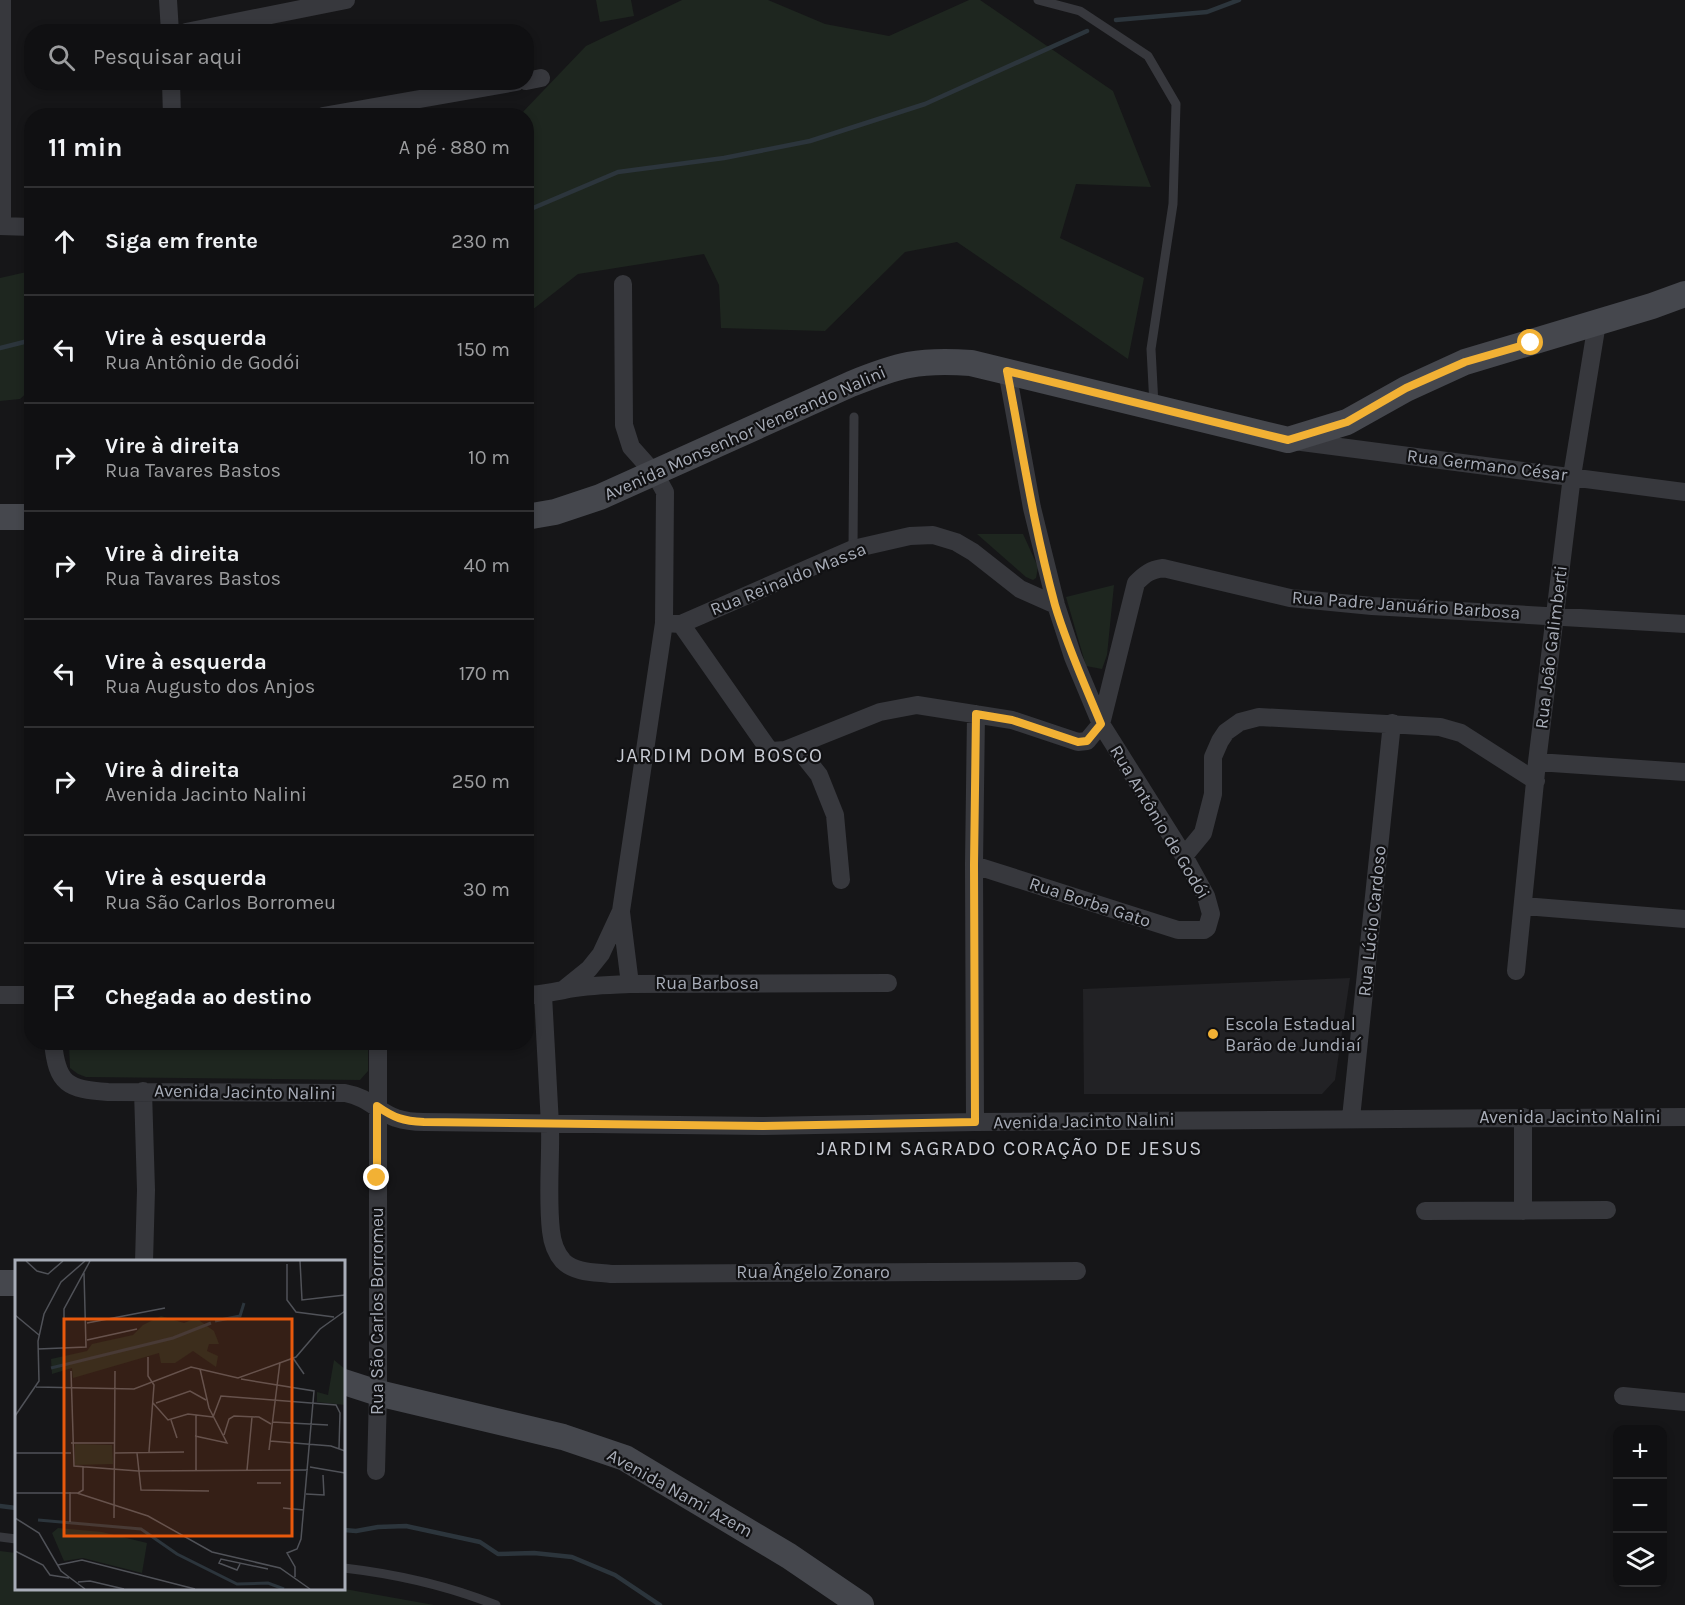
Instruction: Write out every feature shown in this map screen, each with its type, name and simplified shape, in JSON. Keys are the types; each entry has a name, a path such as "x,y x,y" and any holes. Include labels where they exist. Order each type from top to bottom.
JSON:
{"street":[{"path":"2,0 1,226 24,227"},
{"path":"168,0 170,24"},
{"path":"226,24 346,0"},
{"path":"171,90 172,108"},
{"path":"368,108 471,90"},
{"path":"563,990 589,969 601,954 621,911 672,623 665,492 655,474 630,447 624,426 623,284"},
{"path":"1288,440 1347,422 1406,388 1465,362 1685,294"},
{"name":"Rua João Galimberti","path":"1516,971 1537,762 1572,476 1597,323"},
{"name":"Avenida Monsenhor Venerando Nalini","path":"534,516 555,512 600,497 887,369 938,360 971,363 1007,371 1288,440"},
{"name":"Rua Antônio de Godói","path":"1007,371 1032,508 1056,605 1073,657 1101,724 1184,856 1206,896 1210,908 1207,928"},
{"name":"Rua Germano César","path":"1288,440 1685,492"},
{"path":"0,518 24,517"},
{"name":"Rua Reinaldo Massa","path":"672,623 852,549 910,536 933,535 956,542 973,552 1020,589 1056,605"},
{"name":"Rua Padre Januário Barbosa","path":"1101,724 1136,583 1152,570 1162,568 1290,598 1372,606 1685,624"},
{"path":"672,623 772,751 785,750 880,712 907,706 928,706 1012,720 1078,742 1087,741 1101,724"},
{"path":"975,1122 976,714"},
{"path":"1184,856 1203,833 1213,794 1213,757 1226,732 1240,722 1259,717 1440,727 1461,733 1536,781"},
{"name":"Rua Lúcio Cardoso","path":"1351,1118 1392,723"},
{"path":"796,746 819,775 835,815 841,880"},
{"path":"1537,762 1685,772"},
{"name":"Rua Borba Gato","path":"974,865 1178,930 1198,931 1207,928"},
{"path":"1523,906 1685,919"},
{"path":"621,911 630,984"},
{"name":"Rua Barbosa","path":"535,995 630,984 888,983"},
{"path":"0,994 24,995"},
{"path":"535,995 550,1125"},
{"name":"Avenida Jacinto Nalini","path":"54,1050 58,1072 65,1082 76,1088 108,1092 345,1093 361,1098 393,1117 406,1121 550,1125 763,1126 1351,1118 1685,1117"},
{"name":"Rua São Carlos Borromeu","path":"376,1471 378,1050"},
{"path":"143,1091 146,1190 144,1260"},
{"path":"1523,1117 1523,1211"},
{"name":"Rua Ângelo Zonaro","path":"550,1125 549,1214 551,1234 557,1251 564,1261 583,1271 611,1274 1077,1271"},
{"path":"1425,1211 1607,1210"},
{"name":"Avenida Nami Azem","path":"345,1382 378,1393 563,1437 625,1458 789,1556 861,1605"},
{"path":"1623,1396 1685,1402"}],"lane":[{"path":"1038,0 1080,11 1148,56 1176,104 1173,204 1151,349 1154,407"},
{"path":"852,549 854,417"},
{"path":"0,1537 15,1539"},
{"path":"345,1568 420,1580 496,1605"}],"shaded area":[{"path":"596,0 631,0 634,16 600,22"},
{"path":"682,0 768,0 825,24 889,36 969,0 980,0 1113,91 1151,187 1076,184 1060,238 1144,278 1128,359 957,242 905,252 825,331 721,328 719,285 704,254 578,274 534,309 534,108 527,108 586,46"},
{"path":"24,273 24,395 20,399 0,401 0,278"},
{"path":"977,534 1023,534 1038,567 1036,578 1033,580 1026,577"},
{"path":"1114,585 1107,655 1102,669 1086,666 1066,597"},
{"name":"Escola Estadual Barão de Jundiaí","path":"1350,978 1335,1080 1322,1094 1084,1094 1083,989"},
{"path":"69,1050 368,1050 368,1071 360,1080 86,1077 70,1068"},
{"path":"0,1551 15,1553 15,1590 345,1589 434,1605 0,1605"}],"waterway":[{"path":"1116,20 1207,12 1239,0"},
{"path":"534,208 618,172 724,158 810,141 925,104 1087,31"},
{"path":"0,348 24,342"},
{"path":"0,1506 15,1508"},
{"path":"345,1530 406,1526 480,1542 498,1554 534,1553 572,1557 615,1575 660,1605"}],"place":[{"name":"Escola Estadual Barão de Jundiaí","path":"1213,1034"}],"district":[{"name":"JARDIM DOM BOSCO","path":"720,755"},
{"name":"JARDIM SAGRADO CORAÇÃO DE JESUS","path":"1010,1148"}],"route":[{"path":"377,1178 377,1106 393,1117 406,1121 424,1122 763,1126 975,1122 976,714 1012,720 1078,742 1087,741 1101,724 1073,657 1056,605 1032,508 1007,371 1288,440 1347,422 1406,388 1465,362 1531,343"}]}
